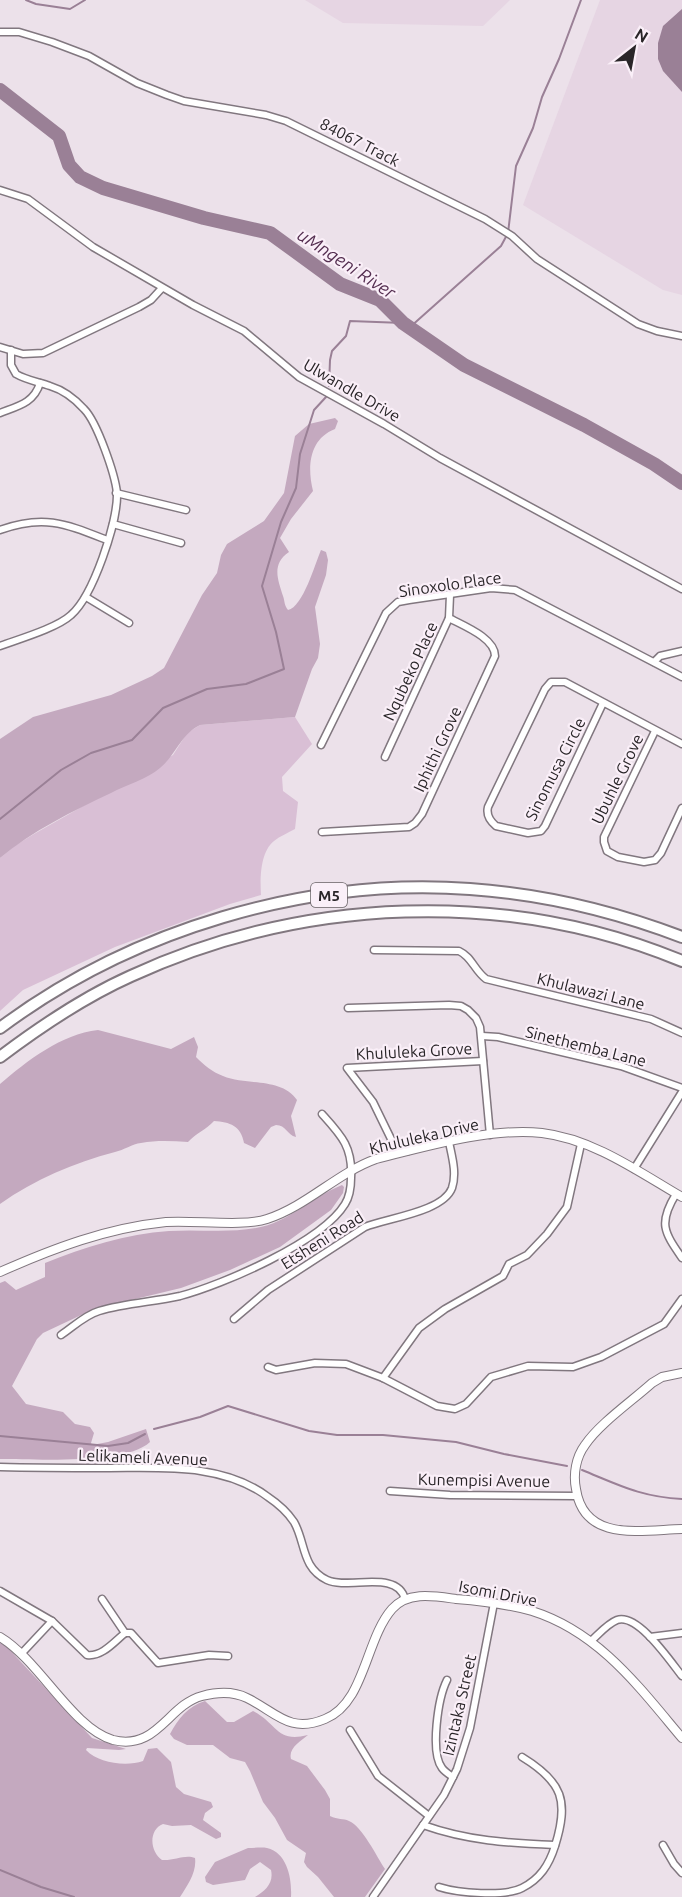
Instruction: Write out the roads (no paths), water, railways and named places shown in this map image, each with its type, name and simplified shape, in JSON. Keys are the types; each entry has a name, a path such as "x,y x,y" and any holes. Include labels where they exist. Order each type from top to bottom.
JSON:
{"main road":[{"name":"M5","path":"0,1028 47,995 111,960 152,942 237,914 331,895 422,887 509,893 579,905 654,926 682,937"},
{"name":"M5","path":"0,1057 86,999 156,964 248,933 367,913 426,910 515,916 557,923 605,935 682,961"}],"street":[{"name":"84067 Track","path":"0,32 18,32 52,42 89,56 137,83 167,95 266,115 299,126 485,219 512,236 537,259 638,324 682,336"},
{"path":"0,190 28,199 86,243 162,288 151,300 139,307 50,350 30,355 0,347"},
{"name":"Ulwandle Drive","path":"162,288 244,331 299,377 440,458 682,589"},
{"path":"0,646 62,622 77,610 99,569 113,524 117,493 90,416 67,394 55,387 16,374 11,365 11,351"},
{"path":"0,413 31,400 38,391 40,383"},
{"path":"117,493 186,510"},
{"path":"0,530 30,521 51,522 107,540"},
{"path":"113,524 181,543"},
{"name":"Sinoxolo Place","path":"321,745 391,607 398,602 491,588 515,590 682,677"},
{"name":"Nqubeko Place","path":"385,757 449,618 450,595"},
{"path":"86,597 129,623"},
{"name":"Iphithi Grove","path":"322,832 409,827 422,814 495,656 493,646 487,640 449,618"},
{"path":"654,662 660,656 682,651"},
{"name":"Sinomusa Circle","path":"551,682 565,682 603,703 541,831 528,833 496,826 489,819 488,807 545,689 551,682"},
{"path":"603,703 682,744"},
{"name":"Ubuhle Grove","path":"655,731 604,837 610,854 645,862 655,860 661,853 682,808"},
{"name":"Khulawazi Lane","path":"374,950 459,951 470,957 480,975 492,981 651,1019 682,1033"},
{"path":"348,1008 461,1006 476,1018 482,1036 490,1135"},
{"name":"Sinethemba Lane","path":"482,1036 498,1037 621,1066 682,1090"},
{"name":"Khululeka Grove","path":"408,1151 392,1141 373,1102 347,1068 483,1061"},
{"path":"634,1169 682,1090"},
{"path":"61,1335 88,1315 99,1311 209,1288 272,1259 321,1227 345,1204 349,1195 351,1170 348,1148 322,1114"},
{"name":"Khululeka Drive","path":"0,1272 75,1241 131,1226 168,1222 265,1220 292,1208 351,1170 376,1159 448,1142 490,1135 520,1132 543,1133 581,1144 605,1153 679,1196"},
{"name":"Etsheni Road","path":"234,1319 268,1290 365,1227 381,1220 406,1215 443,1200 453,1186 454,1167 448,1142"},
{"path":"383,1378 419,1328 445,1309 503,1276 510,1264 527,1255 547,1234 567,1207 581,1144"},
{"path":"679,1196 665,1213 663,1222 667,1236 682,1258"},
{"path":"268,1367 276,1370 329,1362 346,1364 383,1378 437,1406 455,1409 466,1404 491,1377 528,1366 573,1367 601,1357 664,1324 682,1299"},
{"path":"682,1373 662,1377 652,1383 589,1440 581,1451 576,1467 577,1496 585,1513 598,1525 628,1531 682,1529"},
{"name":"Lelikameli Avenue","path":"0,1467 198,1470 240,1481 267,1495 286,1513 294,1523 303,1553 323,1578 333,1583 387,1582 400,1590 405,1599"},
{"name":"Kunempisi Avenue","path":"390,1491 450,1496 577,1496"},
{"path":"0,1591 52,1621 87,1655 93,1656 102,1652 125,1633 131,1633 158,1663 209,1655 228,1656"},
{"name":"Isomi Drive","path":"405,1599 435,1596 494,1603 545,1616 591,1641 619,1664 682,1738"},
{"path":"102,1599 125,1633"},
{"path":"0,1637 22,1653 91,1729 113,1740 133,1741 146,1737 162,1726 193,1698 218,1693 245,1697 293,1724 317,1722 336,1714 345,1705 361,1673 383,1620 393,1607 405,1599"},
{"name":"Izintaka Street","path":"373,1897 453,1778 470,1728 494,1603"},
{"path":"591,1641 609,1624 627,1619 650,1637 682,1676"},
{"path":"22,1653 52,1621"},
{"path":"650,1637 682,1633"},
{"path":"447,1680 440,1699 437,1750 442,1768 453,1778"},
{"path":"350,1730 378,1776 429,1816"},
{"path":"440,1887 458,1891 510,1892 522,1888 541,1874 551,1860 563,1812 559,1793 551,1779 522,1757"},
{"path":"423,1825 455,1836 515,1844 555,1845"},
{"path":"663,1845 682,1873"}],"waterway":[{"path":"26,0 36,4 70,9 85,0"},
{"path":"409,328 501,246 508,233 516,166 533,128 542,97 581,0"},
{"name":"uMngeni River","path":"0,90 59,136 69,165 80,177 103,188 204,218 270,233 340,284 380,300 403,323 464,365 584,425 654,464 682,483"},
{"path":"329,386 332,351 346,336 350,321 403,323"},
{"path":"0,819 61,770 91,753 132,740 163,708 207,689 246,684 284,669 262,586 281,522 296,488 300,454 314,410 326,397"},
{"path":"154,1429 200,1417 228,1406 309,1431 337,1435 383,1435 456,1442 567,1466"},
{"path":"0,1436 108,1446 128,1443 145,1434"},
{"path":"582,1470 642,1493 682,1499"},
{"path":"0,1870 41,1887 74,1897"}]}
